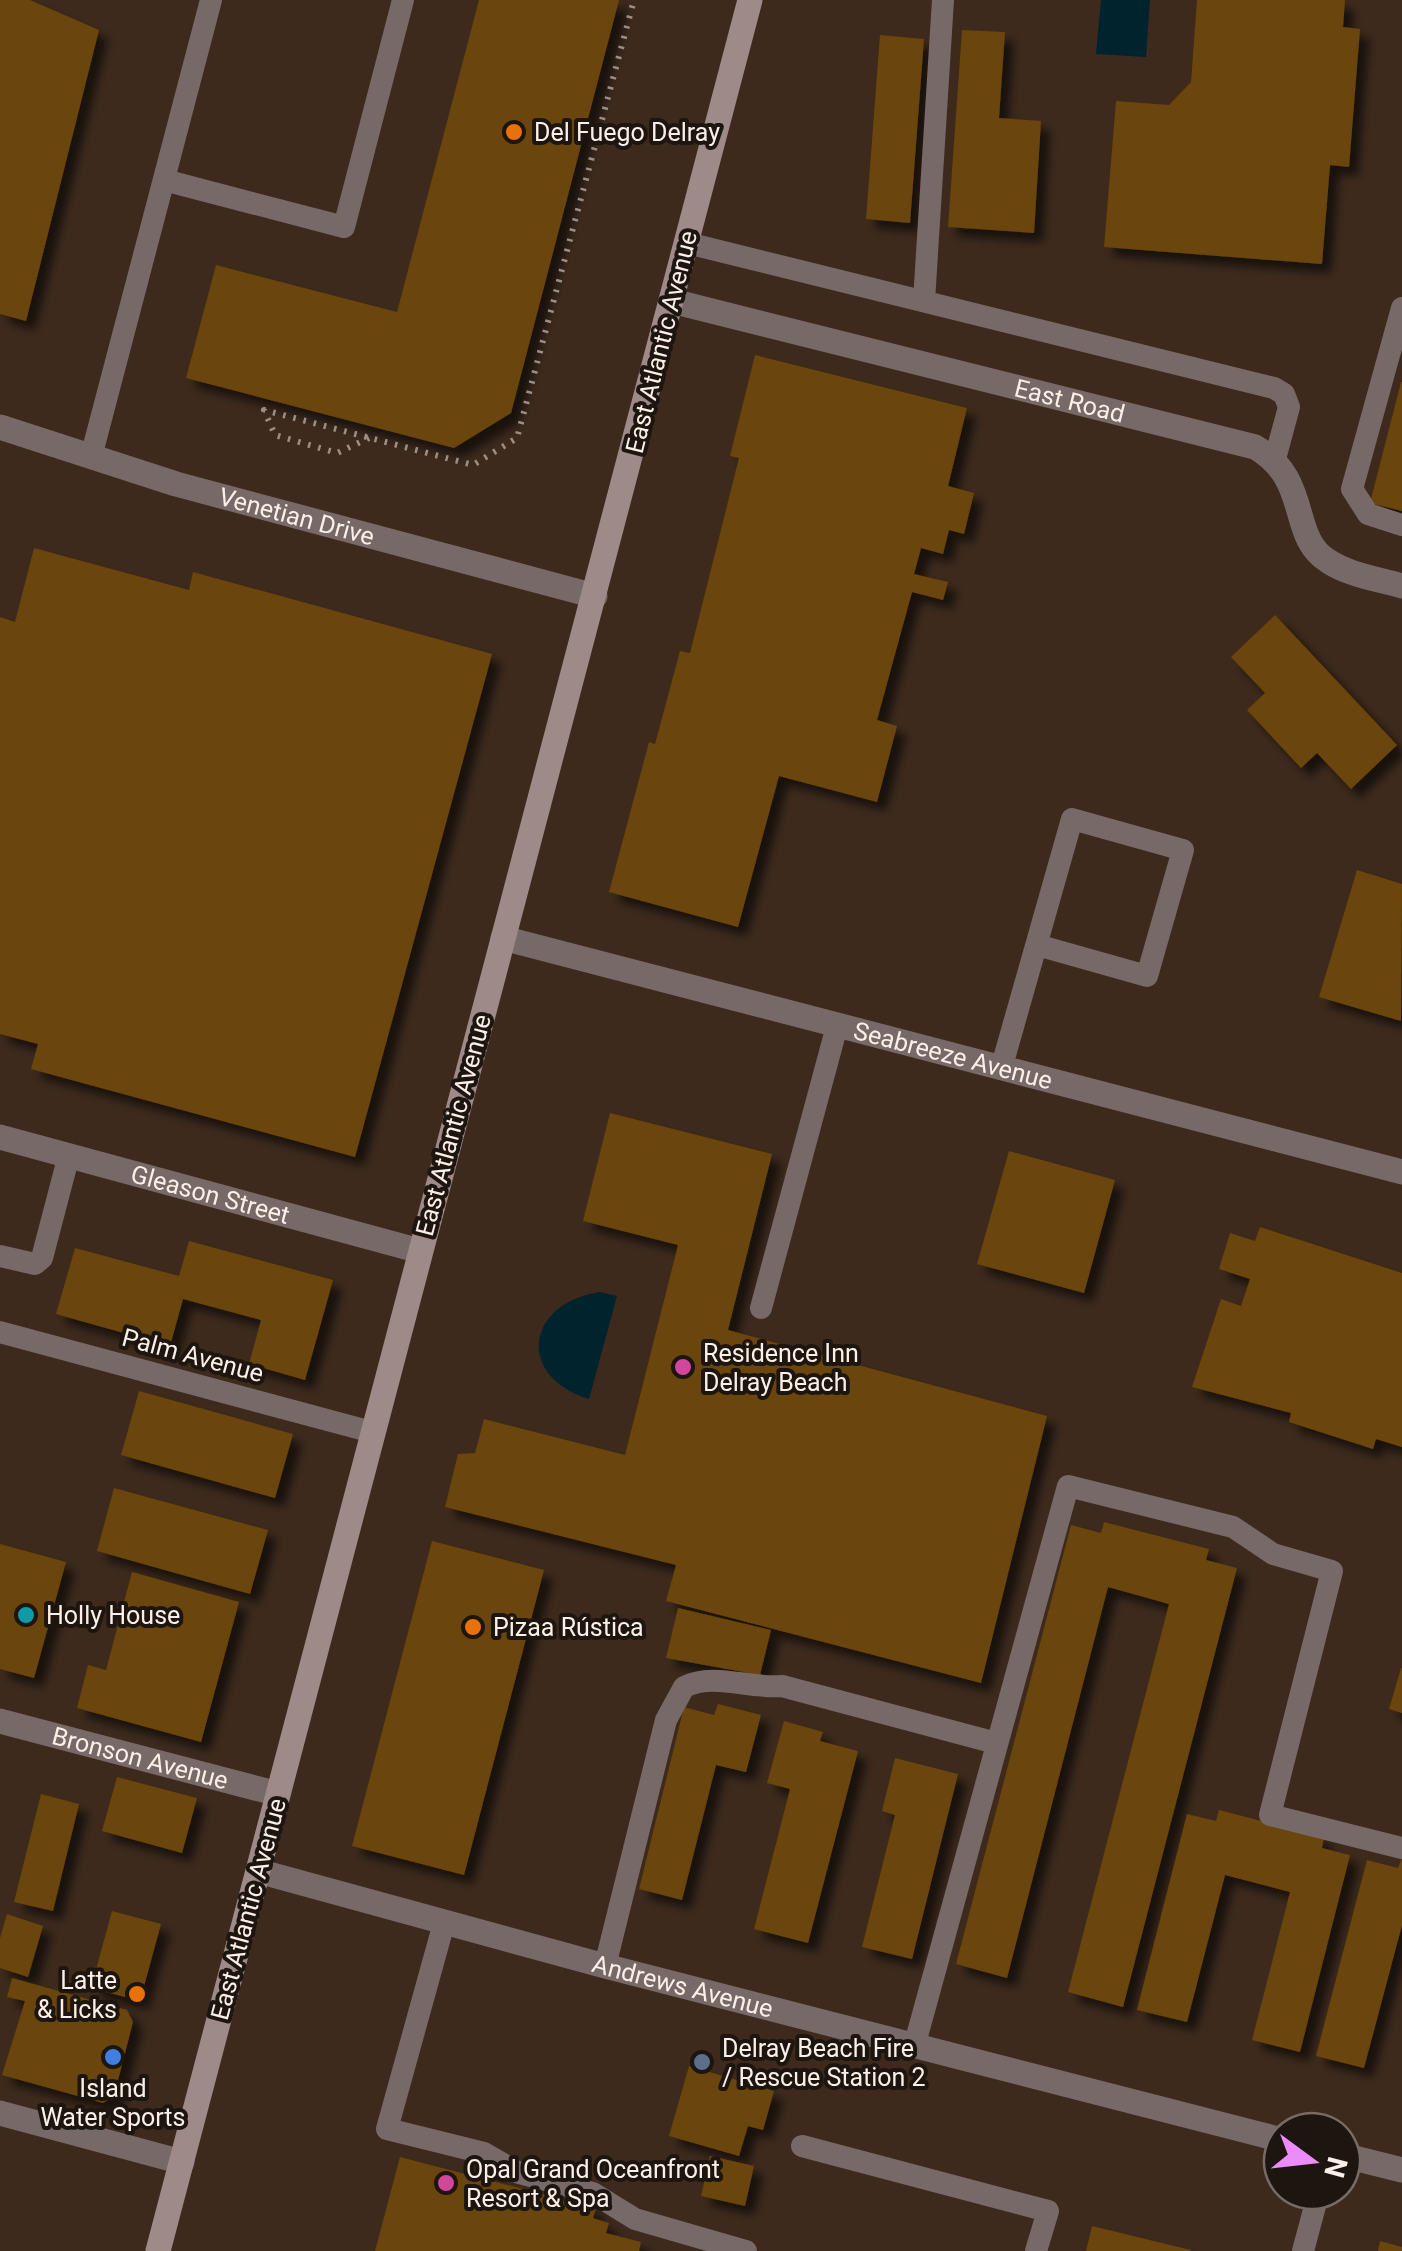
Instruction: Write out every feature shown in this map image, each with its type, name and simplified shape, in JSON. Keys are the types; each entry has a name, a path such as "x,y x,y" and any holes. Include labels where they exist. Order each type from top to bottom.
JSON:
{"main road":[{"name":"East Atlantic Avenue","path":"158,2251 750,0"}],"street":[{"name":"East Road","path":"672,301 1255,448 1275,459"},
{"name":"Venetian Drive","path":"0,427 91,457 595,596"},
{"path":"1275,459 1289,477 1307,535 1326,560 1402,586"},
{"name":"Seabreeze Avenue","path":"503,938 1402,1172"},
{"name":"Gleason Street","path":"0,1137 420,1251"},
{"name":"Bronson Avenue","path":"0,1721 278,1794"},
{"name":"Andrews Avenue","path":"258,1871 605,1966 1262,2135"},
{"path":"0,2114 182,2162"},
{"path":"1362,2160 1402,2170"}],"lane":[{"path":"91,457 212,0"},
{"path":"164,180 344,227 404,0"},
{"path":"924,301 943,0"},
{"path":"687,243 1274,388 1284,394 1288,407 1275,459"},
{"path":"1402,308 1352,489 1368,514 1402,525"},
{"path":"1001,1069 1036,945 1072,819 1183,850 1147,976 1036,945"},
{"path":"761,1308 837,1026"},
{"path":"0,1256 36,1264 42,1258 69,1155"},
{"name":"Palm Avenue","path":"0,1332 372,1432"},
{"path":"914,2047 1068,1486 1233,1527 1273,1554 1332,1571 1270,1814 1402,1848"},
{"path":"605,1966 666,1720 684,1688 715,1680 757,1689 782,1686 996,1743"},
{"path":"444,1923 387,2129 484,2153 518,2174 593,2194 635,2220 746,2251"},
{"path":"802,2146 1048,2211 1036,2251"},
{"path":"1302,2251 1313,2211"}],"path":[{"path":"369,438 336,453 275,435 264,410 472,464 517,438 634,0"}],"water":[{"path":"1101,0 1150,0 1146,57 1096,54"},
{"path":"600,1292 617,1296 589,1399 565,1388 549,1374 540,1358 539,1341 544,1325 557,1310 575,1299"}],"building":[{"path":"0,0 30,0 99,30 26,321 0,314"},
{"name":"Del Fuego Delray","path":"479,0 619,0 511,413 454,448 186,378 216,265 397,312"},
{"path":"1197,0 1345,0 1343,27 1360,29 1349,167 1330,165 1322,264 1104,247 1116,101 1169,105 1191,82"},
{"path":"962,30 1005,32 999,118 1041,121 1034,233 948,227"},
{"path":"880,35 924,39 910,223 866,219"},
{"path":"755,355 967,408 948,486 974,493 964,534 949,530 943,554 921,548 914,574 948,582 943,600 912,592 877,720 897,726 877,802 779,776 738,927 609,892 649,742 655,744 680,651 690,653 739,458 730,456"},
{"path":"1402,382 1402,511 1370,503"},
{"path":"34,548 189,590 193,572 492,654 355,1157 31,1069 38,1044 0,1034 0,617 15,622"},
{"path":"1275,615 1397,745 1351,789 1317,753 1301,768 1247,710 1265,693 1231,657"},
{"path":"1357,870 1402,884 1401,1021 1319,997"},
{"path":"610,1113 772,1154 728,1330 1047,1416 981,1683 666,1601 676,1565 445,1507 458,1454 475,1453 484,1419 625,1455 678,1245 583,1221"},
{"path":"1009,1151 1115,1180 1084,1293 977,1264"},
{"path":"1260,1227 1402,1273 1402,1447 1376,1439 1373,1449 1289,1422 1291,1413 1192,1387 1221,1299 1241,1306 1250,1279 1219,1269 1230,1233 1255,1241"},
{"path":"189,1241 333,1280 305,1380 249,1364 261,1320 183,1299 170,1346 56,1314 75,1248 179,1276"},
{"path":"139,1391 293,1434 275,1498 121,1455"},
{"path":"114,1488 268,1530 250,1594 97,1551"},
{"path":"1104,1522 1209,1549 1206,1560 1237,1568 1123,2007 1068,1992 1169,1604 1108,1587 1007,1978 956,1964 1071,1525 1101,1533"},
{"path":"432,1541 544,1570 464,1875 352,1846"},
{"name":"Holly House","path":"0,1544 66,1562 34,1678 0,1669"},
{"path":"132,1572 239,1602 201,1742 77,1708 88,1665 106,1670"},
{"path":"678,1608 771,1630 760,1675 666,1658"},
{"path":"1402,1668 1402,1713 1389,1709"},
{"path":"718,1704 761,1715 746,1772 716,1765 682,1900 639,1889 684,1707 714,1715"},
{"path":"784,1721 823,1732 820,1741 858,1751 808,1943 754,1929 790,1789 767,1783"},
{"path":"895,1758 958,1774 912,1959 862,1947 895,1815 882,1811"},
{"path":"117,1777 197,1798 182,1853 102,1831"},
{"path":"41,1794 79,1804 53,1911 14,1902"},
{"path":"1219,1810 1324,1837 1322,1848 1350,1855 1300,2052 1252,2040 1290,1892 1225,1875 1187,2022 1137,2010 1187,1814 1216,1821"},
{"path":"1402,1858 1402,1925 1364,2068 1316,2056 1367,1860 1398,1868"},
{"path":"112,1911 161,1924 140,2001 91,1988"},
{"path":"7,1914 43,1926 28,1977 0,1968 0,1938"},
{"path":"12,1978 127,2010 133,2022 114,2096 103,2103 2,2075 25,2001 7,1997"},
{"path":"689,2066 774,2091 763,2130 748,2126 739,2156 669,2136"},
{"path":"710,2156 754,2166 745,2206 701,2196"},
{"name":"Opal Grand Oceanfront Resort & Spa","path":"400,2157 596,2208 593,2218 609,2223 606,2233 641,2242 639,2251 375,2251"},
{"path":"1092,2226 1191,2250 1086,2251"},
{"path":"1380,2241 1402,2247 1402,2251 1378,2251"}],"place":[{"name":"Del Fuego Delray","path":"514,132"},
{"name":"Residence Inn Delray Beach","path":"683,1367"},
{"name":"Holly House","path":"26,1615"},
{"name":"Pizaa Rústica","path":"473,1627"},
{"name":"Latte & Licks","path":"137,1994"},
{"name":"Island Water Sports","path":"113,2057"},
{"name":"Delray Beach Fire / Rescue Station 2","path":"702,2062"},
{"name":"Opal Grand Oceanfront Resort & Spa","path":"446,2183"}]}
